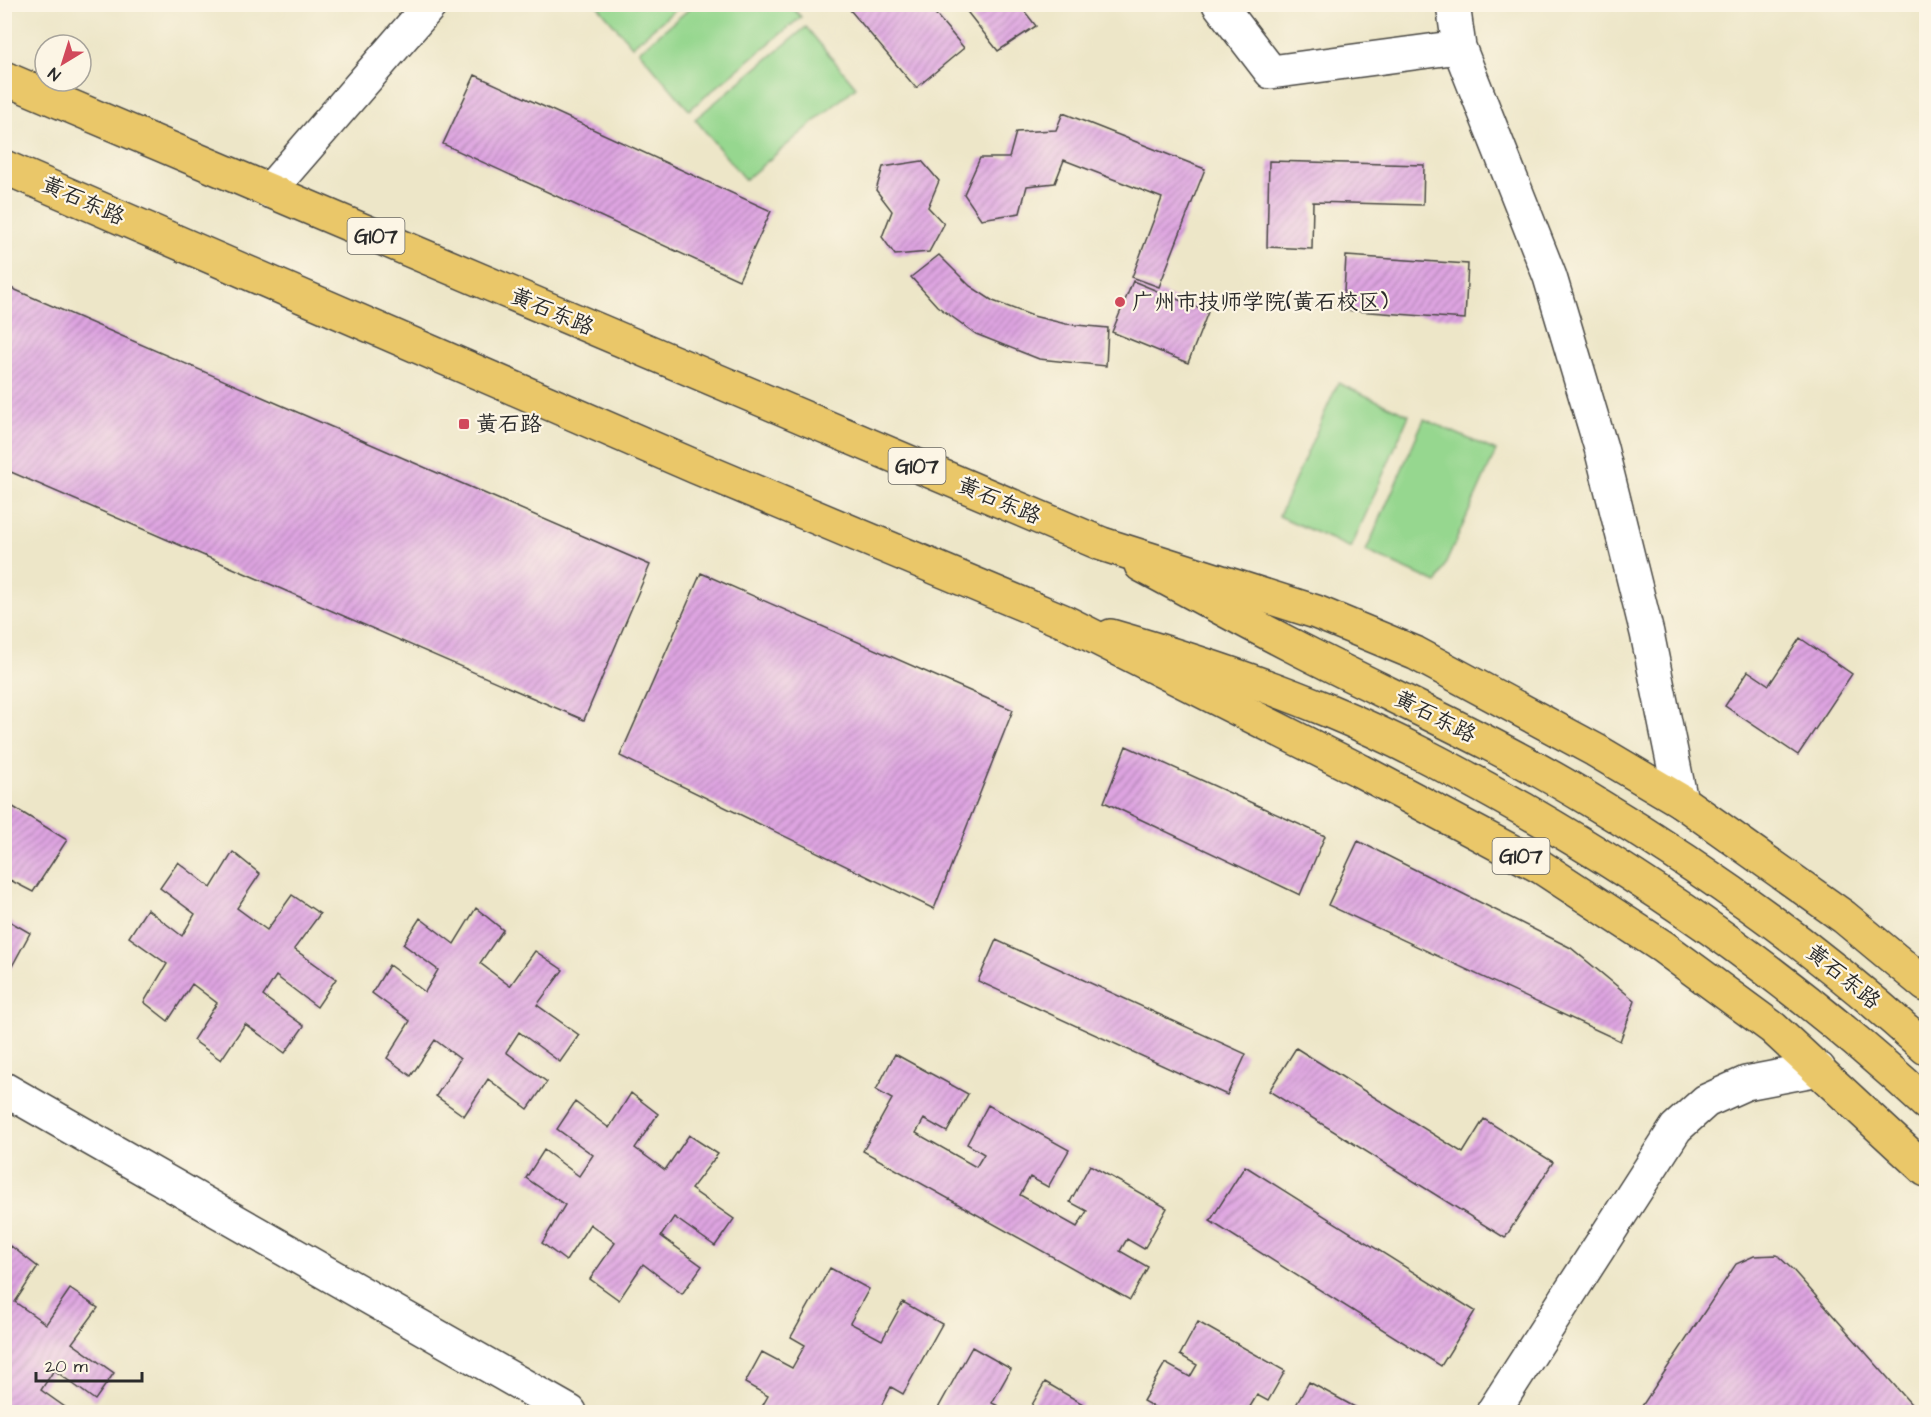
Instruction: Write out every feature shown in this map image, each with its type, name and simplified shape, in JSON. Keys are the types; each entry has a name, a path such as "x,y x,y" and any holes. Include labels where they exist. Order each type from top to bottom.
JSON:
{"main road":[{"name":"黄石东路","path":"4,78 1102,544 1293,646 1442,719 1588,798 1725,887 1802,944 1926,1048"},
{"name":"黄石东路","path":"4,167 685,462 1063,621 1180,656 1264,686 1328,710 1399,743 1560,831 1704,922 1790,985 1926,1103"},
{"name":"G107","path":"1102,544 1316,612 1415,653 1595,750 1682,801 1844,916 1926,985"},
{"name":"G107","path":"1063,621 1361,771 1541,867 1718,986 1773,1028 1926,1170"}],"street":[{"path":"269,191 431,4"},
{"path":"1219,4 1271,72 1459,47"},
{"path":"1453,4 1459,47 1550,278 1602,448 1647,633 1682,801"},
{"path":"1493,1413 1676,1128 1706,1101 1746,1083 1819,1069"},
{"path":"4,1089 570,1413"}],"green space":[{"path":"597,5 681,5 632,46"},
{"path":"694,5 790,5 801,17 689,110 639,51"},
{"path":"806,27 856,87 745,180 695,119"},
{"path":"1338,383 1409,415 1351,548 1279,516"},
{"path":"1424,419 1496,451 1437,583 1366,551"}],"building":[{"path":"845,4 927,4 964,48 916,88"},
{"path":"961,4 1019,4 1036,26 998,51"},
{"path":"475,75 771,211 739,280 443,144"},
{"path":"1063,113 1205,169 1159,287 1132,277 1162,198 1064,160 1055,183 1027,186 1020,213 981,219 964,194 980,158 1009,158 1016,132 1056,130"},
{"path":"922,161 939,181 928,207 944,224 929,252 895,255 882,237 892,211 876,190 883,167"},
{"path":"1269,161 1424,165 1423,205 1313,202 1312,249 1267,247"},
{"path":"939,255 970,286 993,301 1033,316 1066,324 1108,328 1106,366 1039,359 976,334 937,306 911,277"},
{"path":"1346,256 1468,264 1465,319 1343,310"},
{"path":"1133,281 1208,312 1188,363 1112,332"},
{"path":"4,285 650,565 584,720 4,469"},
{"path":"701,573 1013,710 934,909 620,756"},
{"path":"1800,638 1852,674 1798,755 1725,706 1748,671 1769,685"},
{"path":"1126,746 1325,836 1300,895 1104,802"},
{"path":"5,802 67,840 33,892 10,880 5,888"},
{"path":"1358,841 1571,948 1635,1001 1620,1041 1328,905"},
{"path":"233,852 260,874 237,908 267,930 292,895 320,914 294,949 336,979 317,1007 276,976 263,996 304,1026 285,1053 245,1024 221,1060 193,1040 217,1003 192,984 168,1021 144,1002 167,964 129,937 147,909 182,936 195,914 160,888 178,862 211,888"},
{"path":"476,908 503,930 480,963 510,986 535,951 563,970 537,1005 579,1035 560,1062 519,1032 506,1052 547,1082 528,1109 488,1079 464,1116 436,1096 460,1059 435,1040 411,1076 387,1058 410,1021 372,993 389,965 425,992 438,970 403,944 420,918 454,944"},
{"path":"4,918 30,933 10,970 4,967"},
{"path":"996,940 1246,1054 1227,1095 978,981"},
{"path":"1296,1048 1463,1153 1484,1119 1553,1162 1505,1238 1269,1091"},
{"path":"895,1054 968,1094 947,1132 924,1119 916,1133 976,1167 984,1154 967,1144 988,1105 1069,1150 1048,1187 1030,1177 1020,1195 1077,1227 1087,1211 1070,1202 1090,1165 1167,1208 1144,1249 1127,1239 1120,1251 1148,1267 1130,1300 863,1151 892,1099 876,1090"},
{"path":"631,1093 658,1114 635,1148 665,1170 689,1135 718,1154 691,1189 734,1219 715,1246 674,1217 661,1236 702,1266 682,1294 643,1264 619,1300 590,1279 615,1243 590,1224 566,1261 542,1243 565,1205 526,1178 544,1150 579,1176 593,1155 557,1129 575,1102 609,1128"},
{"path":"1245,1166 1475,1311 1441,1366 1210,1221"},
{"path":"11,1246 38,1267 15,1302 46,1324 70,1289 98,1308 72,1343 114,1373 95,1400 54,1370 41,1390 72,1412 5,1412 5,1257"},
{"path":"1777,1255 1793,1270 1918,1412 1638,1412 1736,1264 1754,1256"},
{"path":"830,1268 869,1289 850,1323 882,1340 903,1302 942,1324 903,1394 891,1387 878,1412 759,1412 768,1396 745,1383 762,1352 792,1368 805,1345 791,1337"},
{"path":"1198,1322 1285,1371 1268,1401 1257,1395 1248,1410 1253,1412 1163,1412 1143,1401 1165,1363 1190,1377 1197,1365 1180,1355"},
{"path":"972,1347 1011,1369 992,1403 1010,1412 936,1412"},
{"path":"1045,1382 1083,1404 1079,1412 1028,1412"},
{"path":"1309,1382 1364,1412 1292,1412"}],"place":[{"name":"广州市技师学院(黄石校区)","path":"1120,302"},
{"name":"黄石路","path":"464,424"}]}
